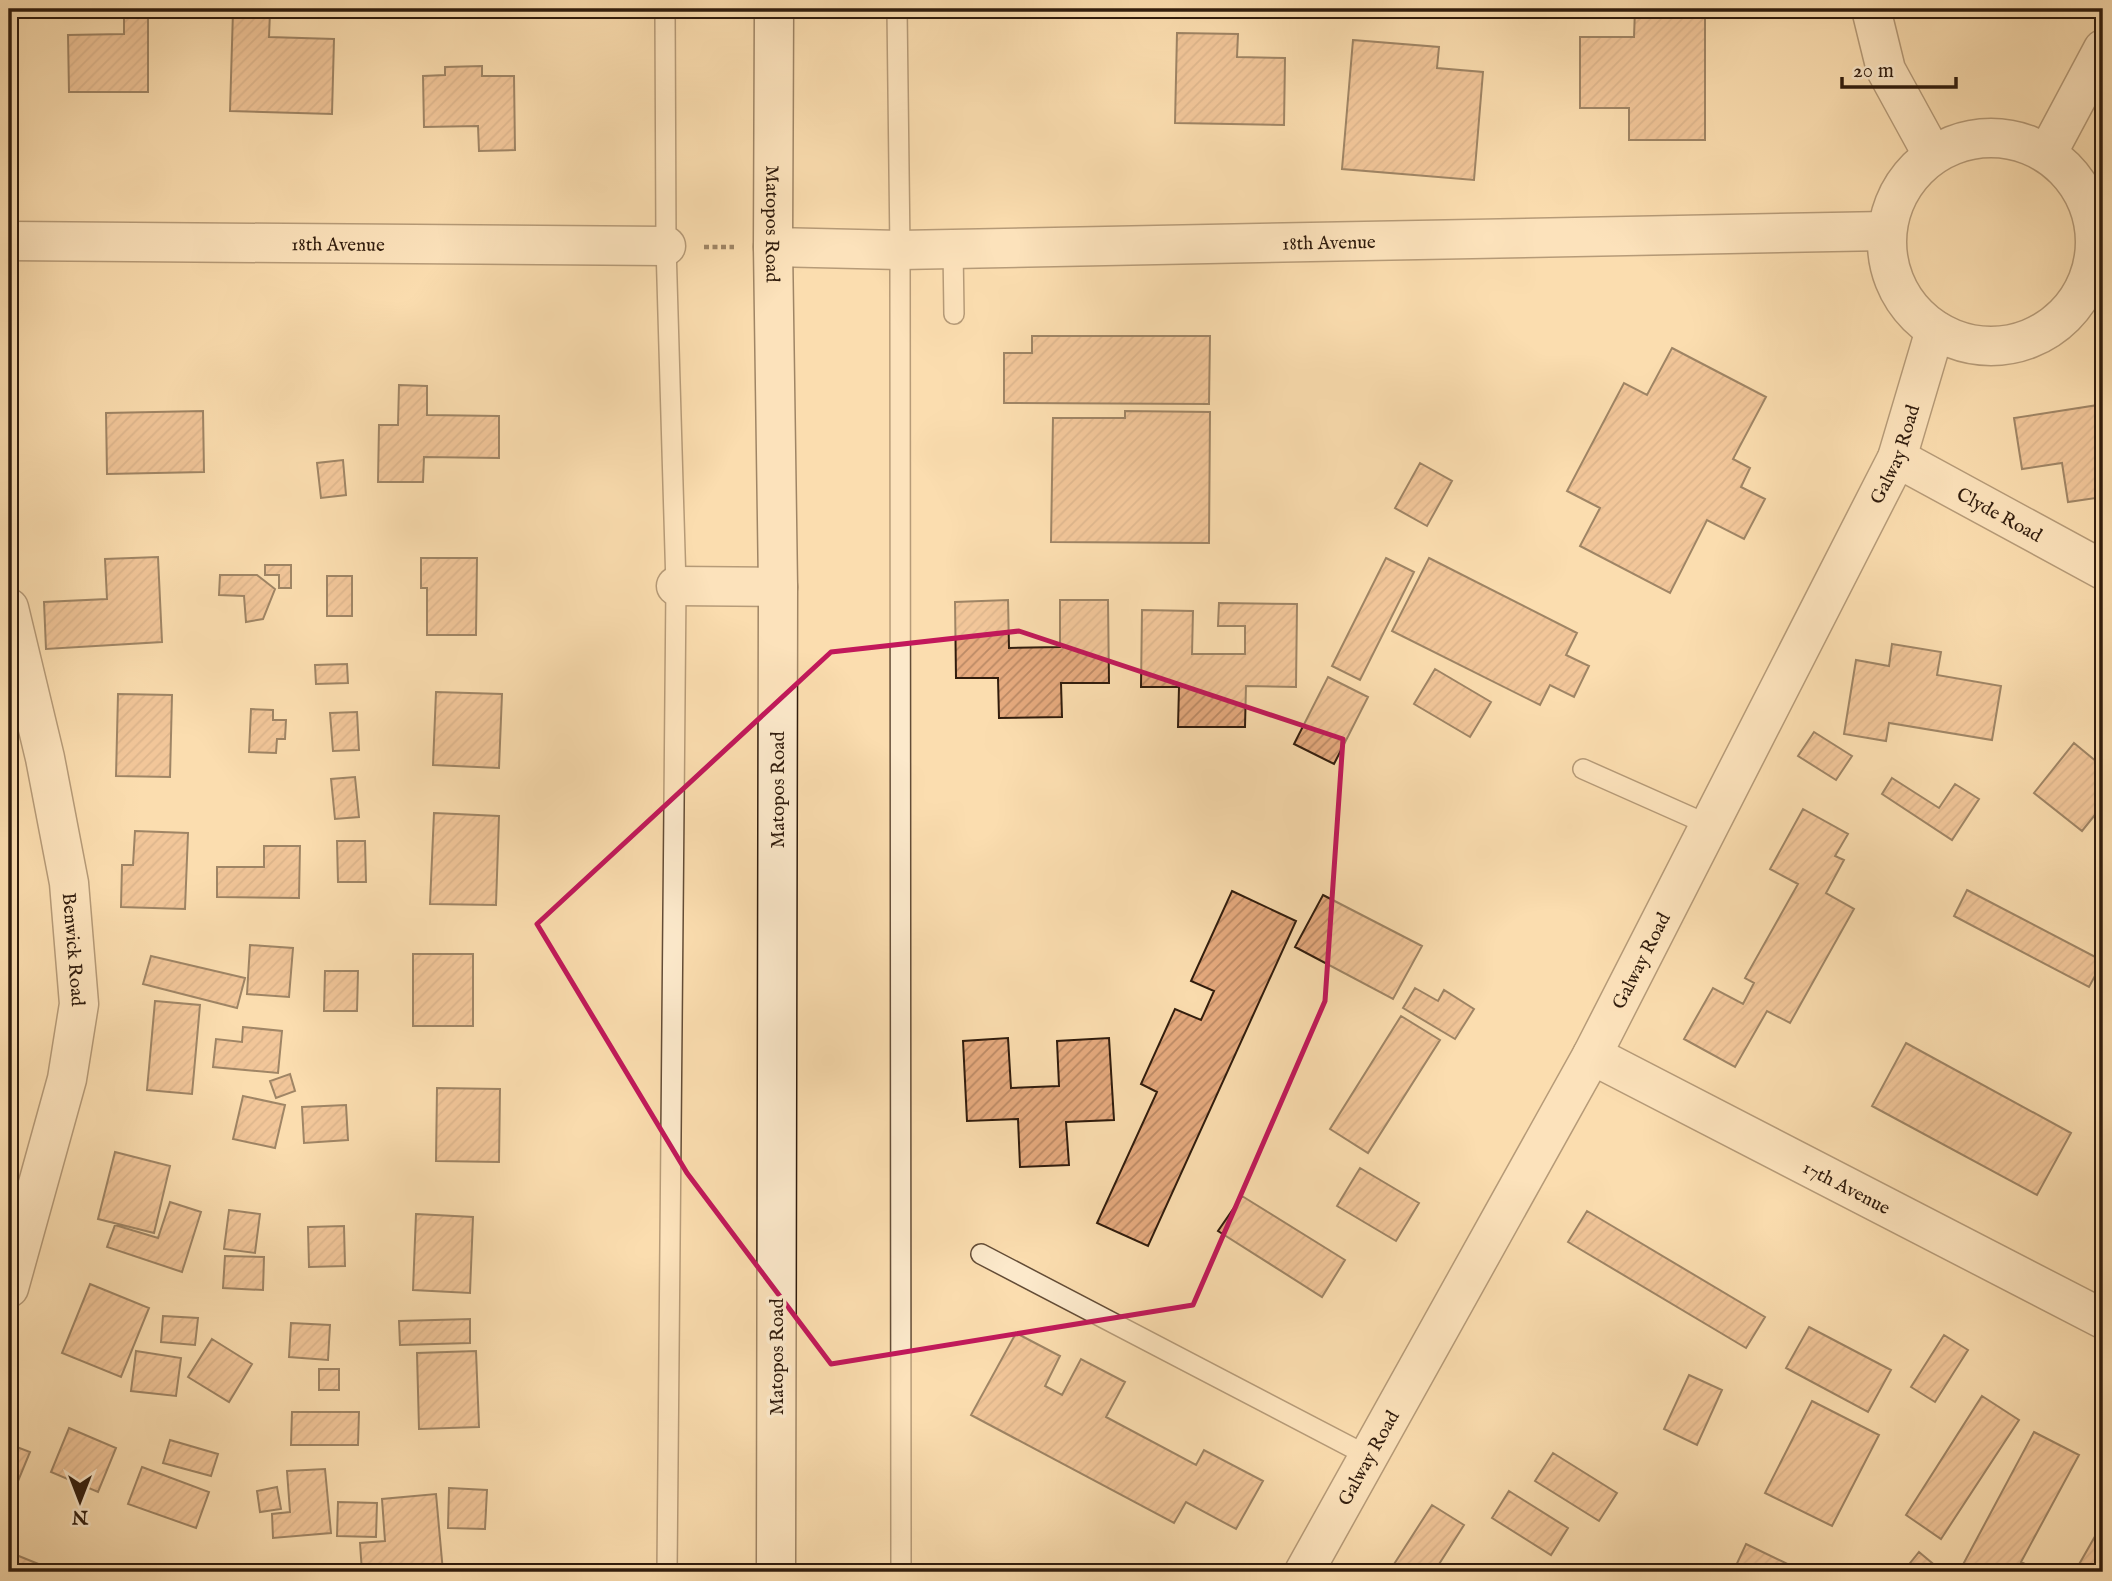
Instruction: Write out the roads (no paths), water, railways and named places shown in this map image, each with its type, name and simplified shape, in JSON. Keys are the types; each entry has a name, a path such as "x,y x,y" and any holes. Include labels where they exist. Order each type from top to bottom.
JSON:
{"street":[{"name":"Matopos Road","path":"774,9 778,587 776,1572"},
{"path":"1871,9 1886,70 1932,154"},
{"path":"2048,152 2103,49"},
{"path":"1989,137 2020,140 2048,152 2085,192 2100,244 2087,285 2077,303 2055,326 2026,340 1996,346 1964,343 1936,330 1913,312 1896,288 1888,260 1886,231 1894,202 1910,175 1932,154 1959,141 1989,137"},
{"name":"18th Avenue","path":"774,247 900,250 1886,231"},
{"name":"18th Avenue","path":"9,241 666,246"},
{"name":"Galway Road","path":"1304,1572 1592,1055 1897,458 1936,330"},
{"name":"Clyde Road","path":"1897,458 2103,570"},
{"path":"676,586 778,587"},
{"name":"Benwick Road","path":"9,608 45,758 69,883 79,1004 67,1079 9,1288"},
{"path":"1592,1055 2103,1314"},
{"name":"17th Avenue","path":"1592,1055 2103,1319"}],"lane":[{"path":"664,9 666,246 676,586 667,1572"},
{"path":"897,9 900,250 901,1572"},
{"path":"953,249 954,314"},
{"path":"1583,769 1709,825"},
{"path":"981,1254 1368,1456"}]}
